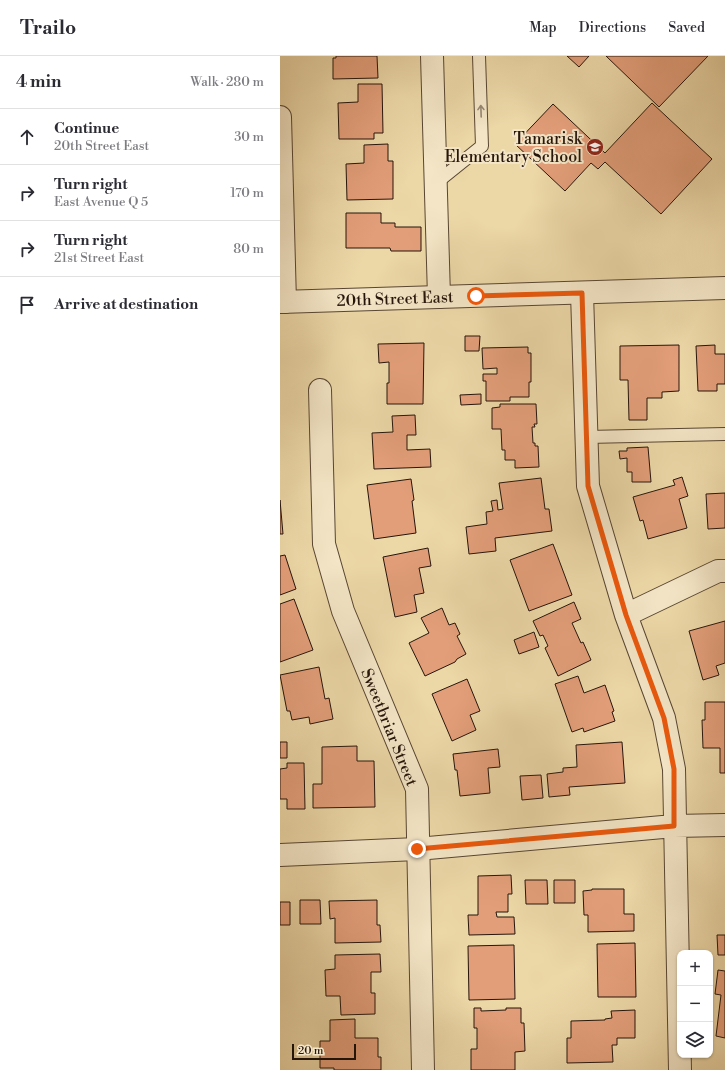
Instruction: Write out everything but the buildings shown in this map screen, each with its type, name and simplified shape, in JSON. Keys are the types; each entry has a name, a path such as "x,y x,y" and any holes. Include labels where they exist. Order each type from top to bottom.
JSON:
{"street":[{"path":"432,56 439,297"},
{"path":"280,117 282,302"},
{"name":"20th Street East","path":"282,302 725,288"},
{"path":"582,293 588,486 626,615 664,718 674,769 680,1070"},
{"name":"Sweetbriar Street","path":"320,390 324,544 343,611 417,789 417,849 423,1070"},
{"path":"626,615 718,571 725,571"},
{"path":"280,855 417,849 674,826 725,824"}],"lane":[{"path":"436,183 482,146 479,56"},
{"path":"587,437 725,434"}],"place":[{"name":"Tamarisk Elementary School","path":"595,147"}],"route":[{"path":"417,849 674,826 674,769 664,718 626,615 588,486 582,293 476,296"}]}
